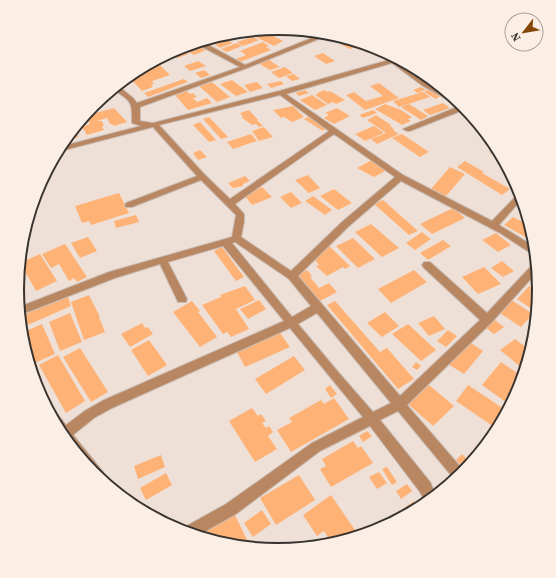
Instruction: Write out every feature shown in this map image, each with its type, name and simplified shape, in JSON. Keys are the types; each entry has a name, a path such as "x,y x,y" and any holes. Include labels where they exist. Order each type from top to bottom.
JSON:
{"street":[{"path":"136,106 245,67 316,38"},
{"path":"205,46 245,67"},
{"path":"67,148 216,108 281,93 391,61"},
{"path":"401,67 403,70 433,87"},
{"path":"119,90 131,99 136,106 136,123 155,125 202,177 240,214 240,222 236,238"},
{"path":"281,93 400,177 476,218 494,225 529,248"},
{"path":"407,128 458,109"},
{"path":"230,204 334,130"},
{"path":"129,205 202,177"},
{"path":"292,276 333,235 377,195 400,177"},
{"path":"494,225 516,200"},
{"path":"25,309 112,275 236,238 292,276 456,471"},
{"path":"225,241 335,377 372,419 425,487 428,494"},
{"path":"163,261 168,275 182,299"},
{"path":"427,265 487,320"},
{"path":"194,529 231,509 316,447 399,405 487,320 531,272"},
{"path":"68,432 90,414 108,404 291,322 318,307"}],"building":[{"path":"272,35 283,41 274,46 255,36"},
{"path":"253,37 259,40 243,46 237,42"},
{"path":"227,40 233,43 220,48 215,44"},
{"path":"263,42 269,46 266,47 271,50 240,62 236,59 246,55 240,51"},
{"path":"237,43 242,46 227,52 221,49"},
{"path":"342,43 355,47 350,49 340,44"},
{"path":"201,47 206,50 194,55 188,51"},
{"path":"186,52 189,54 177,58 175,57"},
{"path":"323,53 335,61 326,64 314,56"},
{"path":"269,59 280,67 270,70 258,63"},
{"path":"198,61 206,66 190,71 184,66"},
{"path":"159,64 170,75 152,81 154,84 151,85 153,87 142,91 133,81 151,69"},
{"path":"285,67 293,73 279,78 271,72"},
{"path":"204,70 210,75 201,78 195,73"},
{"path":"294,74 300,79 292,81 286,76"},
{"path":"184,79 188,82 148,97 144,93"},
{"path":"232,80 248,92 236,96 220,84"},
{"path":"281,81 284,84 271,88 267,84"},
{"path":"212,82 230,97 217,102 199,86"},
{"path":"257,82 263,88 250,92 244,85"},
{"path":"379,83 399,98 365,110 346,95 354,92 366,101 383,96 370,86"},
{"path":"421,87 426,90 421,90 422,92 418,93 413,90"},
{"path":"305,90 309,93 299,96 295,93"},
{"path":"325,90 328,92 330,91 345,100 336,104 333,102 328,104 315,95"},
{"path":"428,90 440,96 436,99 424,92"},
{"path":"187,91 190,94 193,93 197,97 193,98 197,102 207,98 212,103 188,110 175,95"},
{"path":"423,92 430,97 399,107 393,101"},
{"path":"312,95 327,105 315,110 300,100"},
{"path":"443,103 450,108 430,115 423,110"},
{"path":"385,104 401,110 412,117 408,119 411,121 402,125 375,109"},
{"path":"409,104 428,116 421,120 401,107"},
{"path":"293,106 304,117 292,122 284,117 281,118 273,110"},
{"path":"114,108 127,122 114,126 110,124 107,118 97,121 102,121 104,130 87,135 82,127 90,124 88,121 94,113"},
{"path":"337,108 350,116 334,124 324,118 329,115 325,113"},
{"path":"249,110 263,126 259,127 256,124 252,125 241,117 243,117 240,113"},
{"path":"373,110 377,113 363,118 359,115"},
{"path":"376,115 391,125 390,126 394,129 393,130 399,134 377,144 371,139 386,133 367,120"},
{"path":"209,117 228,137 221,139 203,119"},
{"path":"308,117 327,127 323,131 304,119"},
{"path":"200,122 216,140 209,142 193,125"},
{"path":"374,126 384,133 365,141 355,134"},
{"path":"264,127 273,137 259,141 252,131"},
{"path":"77,133 78,137 73,138"},
{"path":"251,134 257,141 233,149 227,142"},
{"path":"402,134 429,152 420,157 392,138"},
{"path":"200,150 207,157 198,160 193,153"},
{"path":"372,160 387,170 374,177 357,168"},
{"path":"465,161 484,172 482,173 510,189 502,195 457,167"},
{"path":"450,167 465,174 446,196 431,189"},
{"path":"308,175 320,188 309,193 295,180"},
{"path":"245,176 250,181 243,184 243,186 233,188 228,183"},
{"path":"262,187 272,197 252,205 244,195"},
{"path":"334,189 352,203 338,210 320,196"},
{"path":"291,192 302,203 291,208 280,197"},
{"path":"119,193 129,213 91,225 89,221 82,223 75,206"},
{"path":"313,196 332,210 325,215 305,201"},
{"path":"383,200 418,231 409,235 374,204"},
{"path":"453,208 465,218 432,234 420,224"},
{"path":"136,215 139,222 116,228 114,221"},
{"path":"513,217 523,222 527,238 504,225"},
{"path":"371,224 399,248 382,257 355,232"},
{"path":"422,232 431,239 415,250 406,243"},
{"path":"496,233 511,245 498,252 482,240"},
{"path":"88,237 97,251 80,258 71,243"},
{"path":"353,238 375,259 358,268 336,246"},
{"path":"443,240 451,246 428,260 420,253"},
{"path":"65,244 87,277 77,282 74,278 69,281 59,264 51,268 42,254"},
{"path":"329,246 350,266 345,269 343,267 327,276 316,266 319,265 315,260"},
{"path":"222,247 244,277 236,281 214,251"},
{"path":"40,254 57,281 36,291 25,272 26,260"},
{"path":"502,261 514,271 503,277 491,268"},
{"path":"484,267 501,284 478,294 462,277"},
{"path":"307,270 312,276 310,277 319,288 329,283 337,292 320,301 297,275"},
{"path":"414,270 427,282 391,303 378,289"},
{"path":"245,286 255,300 236,309 249,329 231,337 227,332 223,334 202,305 221,297 220,295"},
{"path":"529,286 532,288 531,308 517,299"},
{"path":"89,295 100,317 105,332 84,340 71,302"},
{"path":"68,297 71,306 27,326 25,314"},
{"path":"510,299 531,312 530,317 521,327 498,312"},
{"path":"259,300 266,309 248,319 240,309"},
{"path":"192,301 200,311 198,312 217,337 200,347 173,312"},
{"path":"335,301 380,352 387,348 414,379 398,389 327,305"},
{"path":"385,312 399,326 382,337 367,323"},
{"path":"70,313 82,342 60,351 49,322"},
{"path":"434,316 445,329 429,336 418,323"},
{"path":"495,320 504,327 494,334 485,327"},
{"path":"142,323 145,328 148,327 153,334 130,347 121,334"},
{"path":"42,324 55,354 35,363 27,330"},
{"path":"408,324 436,350 421,361 392,334"},
{"path":"448,330 457,336 446,347 437,341"},
{"path":"280,333 290,347 245,367 237,352"},
{"path":"515,339 525,347 520,367 500,350"},
{"path":"149,340 167,365 148,376 131,350"},
{"path":"468,341 483,351 464,374 448,364"},
{"path":"80,348 108,392 91,402 63,357"},
{"path":"58,355 85,401 66,413 39,365"},
{"path":"294,356 305,370 266,394 255,379"},
{"path":"416,362 421,366 417,370 412,367"},
{"path":"501,362 518,374 506,402 482,385"},
{"path":"330,385 337,394 331,398 325,389"},
{"path":"429,385 454,406 433,426 408,404"},
{"path":"468,385 502,408 492,426 456,401"},
{"path":"334,398 349,419 291,452 277,430 292,422 289,418 321,400 324,404"},
{"path":"252,408 258,416 261,414 266,421 262,423 266,428 269,426 273,432 268,436 277,449 255,462 229,421"},
{"path":"367,431 372,436 363,442 359,436"},
{"path":"353,441 358,448 361,446 373,463 331,487 320,469 326,466 322,459"},
{"path":"462,454 467,459 461,465 456,460"},
{"path":"161,455 165,467 138,479 134,466"},
{"path":"387,467 397,482 392,485 382,469"},
{"path":"379,472 387,483 377,489 369,477"},
{"path":"166,473 172,485 146,500 140,488"},
{"path":"299,475 315,500 276,525 260,498"},
{"path":"407,484 412,491 401,499 396,491"},
{"path":"331,495 356,531 328,538 324,531 317,536 303,515"},
{"path":"414,501 415,503 405,509 400,511"},
{"path":"262,510 271,524 253,537 244,523"},
{"path":"235,515 247,540 245,541 228,538 204,532"}]}
